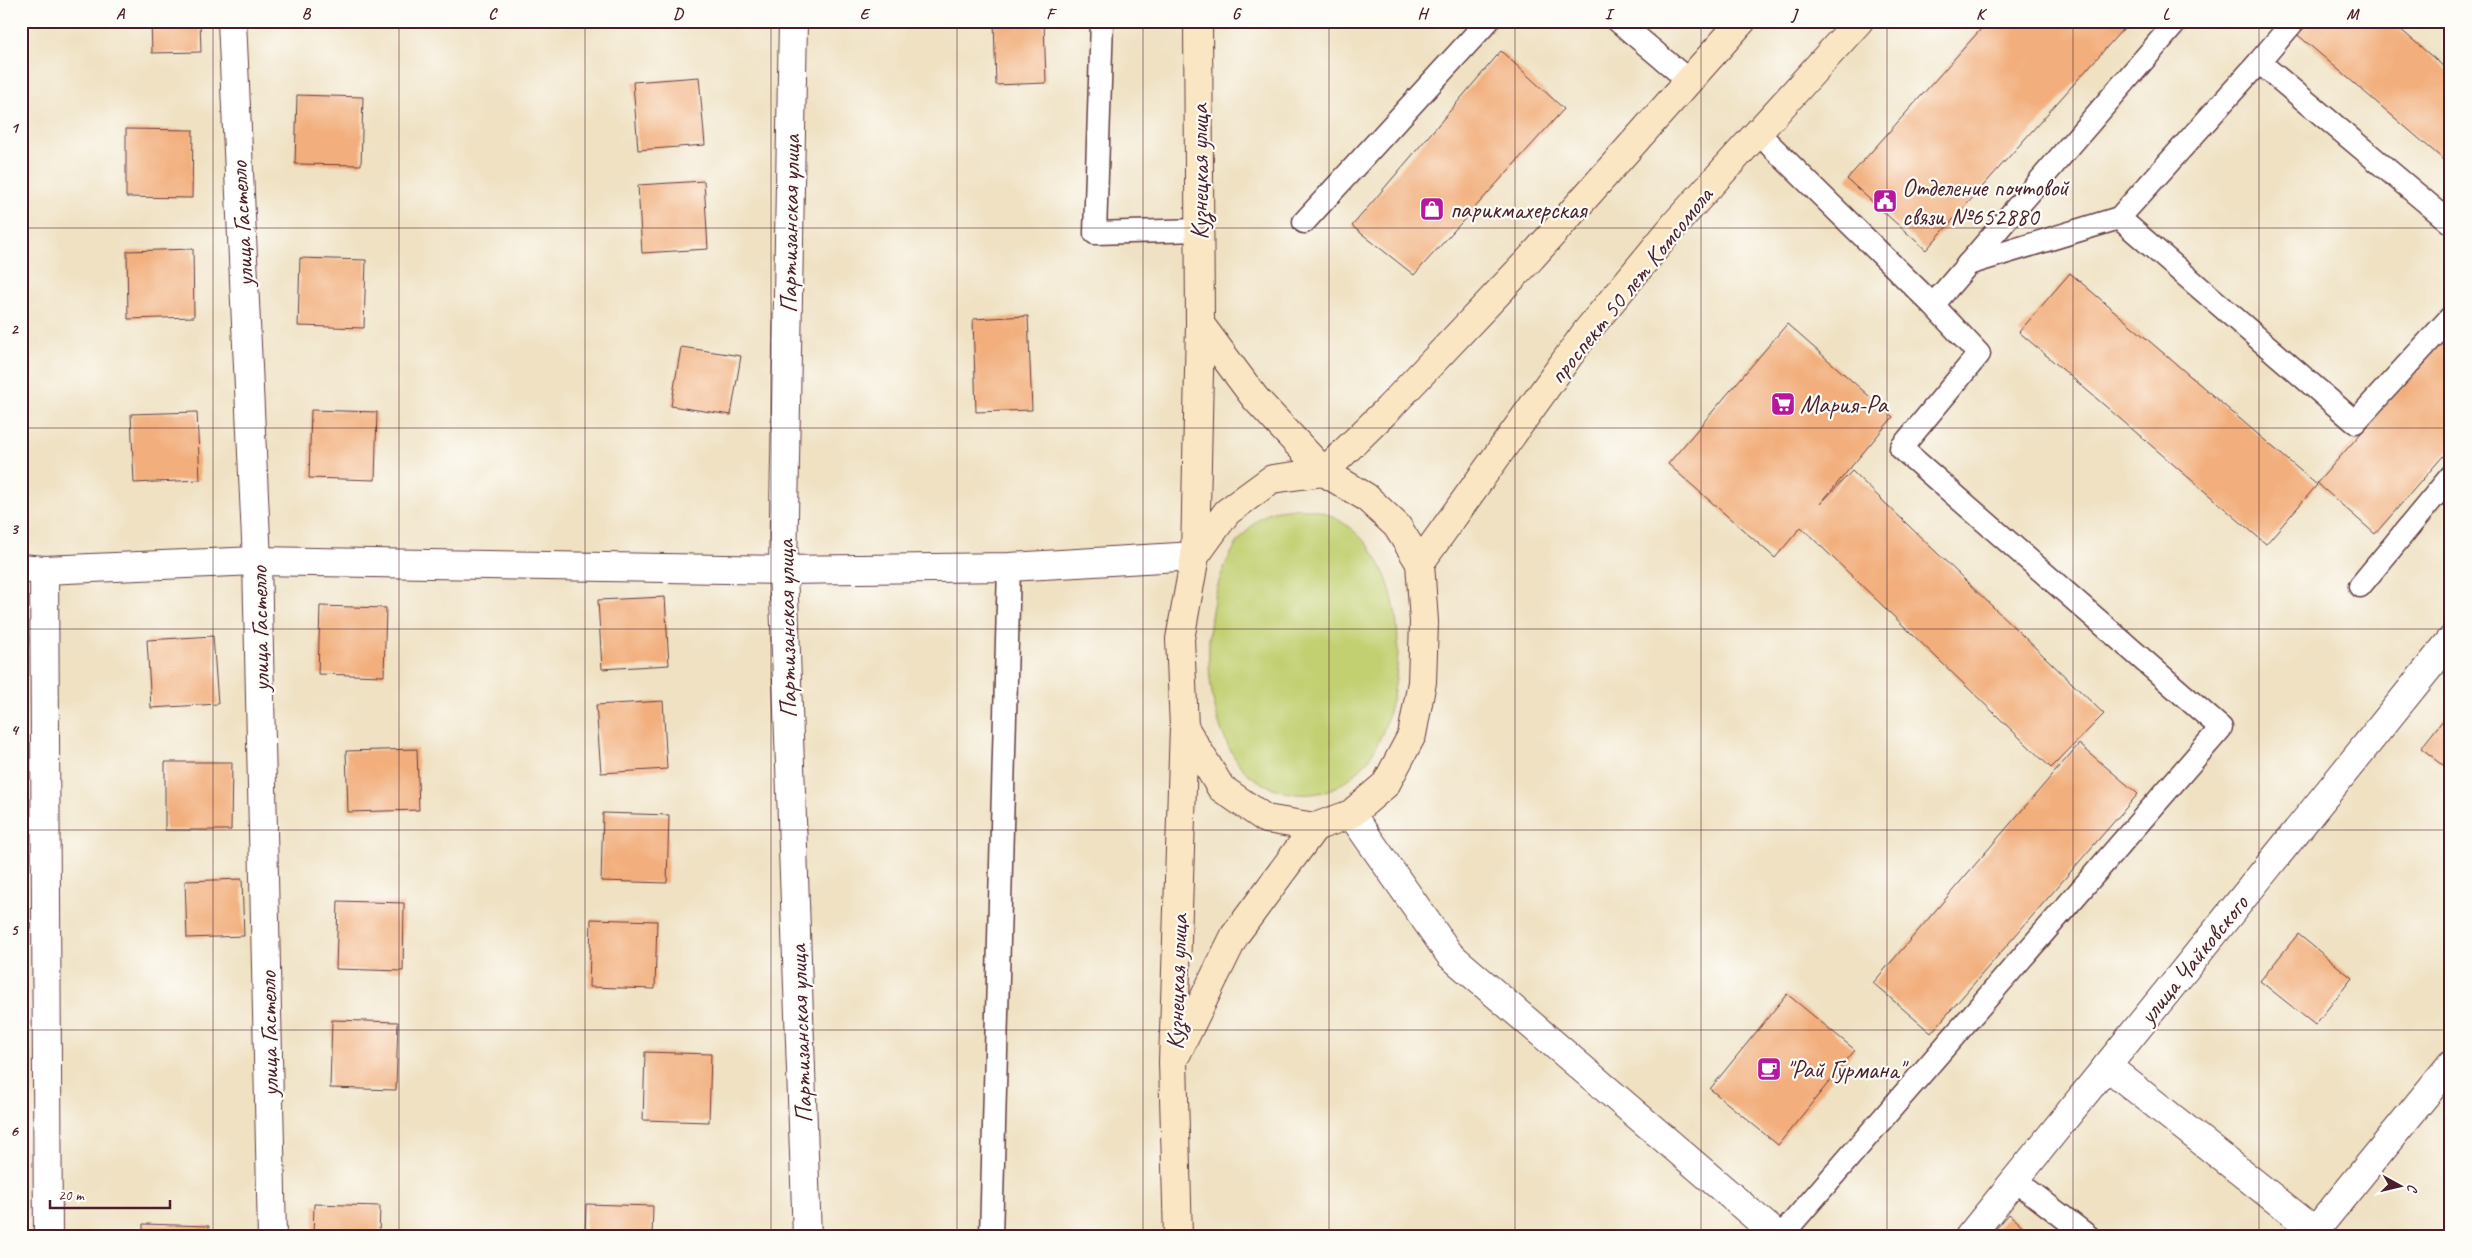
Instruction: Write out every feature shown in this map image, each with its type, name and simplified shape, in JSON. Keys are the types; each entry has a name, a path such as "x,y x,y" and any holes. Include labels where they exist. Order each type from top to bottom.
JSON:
{"main road":[{"name":"Кузнецкая улица","path":"1178,1237 1173,1062 1184,727 1180,639 1195,556 1200,324 1198,21"},
{"path":"1195,556 1227,512 1272,478 1324,472 1388,409 1532,257 1742,21"},
{"name":"проспект 50 лет Комсомола","path":"1420,563 1586,332 1676,223 1859,21"},
{"path":"1184,727 1222,788 1266,819 1315,827 1351,814 1386,784 1412,735 1422,682 1424,622 1420,563 1397,526 1366,497 1324,472 1255,398 1200,324"},
{"path":"1173,1062 1235,935 1315,827"}],"street":[{"name":"улица Гастелло","path":"232,21 257,561 272,1237"},
{"name":"Партизанская улица","path":"793,21 783,570 807,1237"},
{"path":"48,1237 33,569 257,561 783,570 1009,567 1195,556"},
{"name":"улица Чайковского","path":"1969,1237 2451,640"},
{"path":"1351,814 1450,955 1780,1237"},
{"path":"2107,1066 2317,1234 2451,1064"}],"lane":[{"path":"1102,21 1095,234 1199,230"},
{"path":"1304,222 1488,21"},
{"path":"1618,21 1688,80"},
{"path":"1933,305 2176,21"},
{"path":"1968,264 2119,218 2294,21"},
{"path":"2259,62 2451,224"},
{"path":"1758,133 1933,305 1979,354 1901,448 2221,728 1780,1237"},
{"path":"2119,218 2355,422 2451,317"},
{"path":"2360,586 2451,476"},
{"path":"991,1237 1009,567"},
{"path":"2015,1180 2089,1237"}],"green space":[{"path":"1296,508 1322,512 1347,526 1367,544 1381,567 1391,592 1398,646 1392,700 1384,729 1372,754 1354,775 1343,783 1329,790 1308,794 1287,792 1268,786 1242,768 1225,740 1216,711 1210,679 1209,646 1212,613 1219,582 1230,555 1246,532 1262,517 1273,511"}],"building":[{"path":"151,21 200,21 201,52 152,53"},
{"path":"994,21 1044,21 1046,83 996,85"},
{"path":"1988,21 2130,21 1926,250 1847,179"},
{"path":"2300,21 2391,21 2451,73 2451,166 2292,30"},
{"path":"1501,51 1564,109 1414,275 1352,226"},
{"path":"699,77 705,145 638,150 633,82"},
{"path":"297,95 363,97 361,165 295,164"},
{"path":"126,129 193,130 192,198 126,197"},
{"path":"704,181 708,249 642,253 638,185"},
{"path":"193,249 194,317 128,319 127,251"},
{"path":"300,258 366,260 364,328 298,326"},
{"path":"2070,273 2317,485 2266,544 2019,332"},
{"path":"1028,316 1032,410 976,412 973,319"},
{"path":"1787,324 1893,417 1820,504 1852,471 2104,714 2051,768 1801,527 1775,558 1668,464"},
{"path":"2451,331 2451,447 2375,534 2317,483"},
{"path":"681,347 741,356 731,415 671,406"},
{"path":"311,410 377,412 375,480 309,478"},
{"path":"197,412 200,480 134,483 131,414"},
{"path":"665,597 669,665 602,669 598,600"},
{"path":"320,606 386,608 384,676 318,674"},
{"path":"213,636 218,704 151,708 147,640"},
{"path":"663,701 667,769 601,773 596,705"},
{"path":"2451,710 2451,771 2421,748"},
{"path":"2079,744 2138,794 1931,1033 1873,983"},
{"path":"417,749 419,810 348,812 346,751"},
{"path":"165,762 232,762 231,830 165,830"},
{"path":"603,813 669,815 667,883 601,881"},
{"path":"242,879 244,936 187,938 185,881"},
{"path":"338,901 404,903 403,971 336,969"},
{"path":"591,919 657,921 655,989 589,987"},
{"path":"2298,934 2352,978 2315,1025 2260,981"},
{"path":"1787,994 1855,1050 1778,1145 1710,1089"},
{"path":"332,1020 398,1022 396,1090 330,1088"},
{"path":"645,1052 711,1054 709,1122 643,1120"},
{"path":"314,1204 380,1206 379,1237 313,1237"},
{"path":"586,1204 653,1206 652,1237 585,1237"},
{"path":"2009,1214 2035,1237 1989,1237"},
{"path":"143,1224 209,1226 209,1237 143,1237"}],"place":[{"name":"Отделение почтовой связи №652880","path":"1885,201"},
{"name":"парикмахерская","path":"1432,209"},
{"name":"Мария-Ра","path":"1783,404"},
{"name":"\"Рай Гурмана\"","path":"1769,1069"}]}
